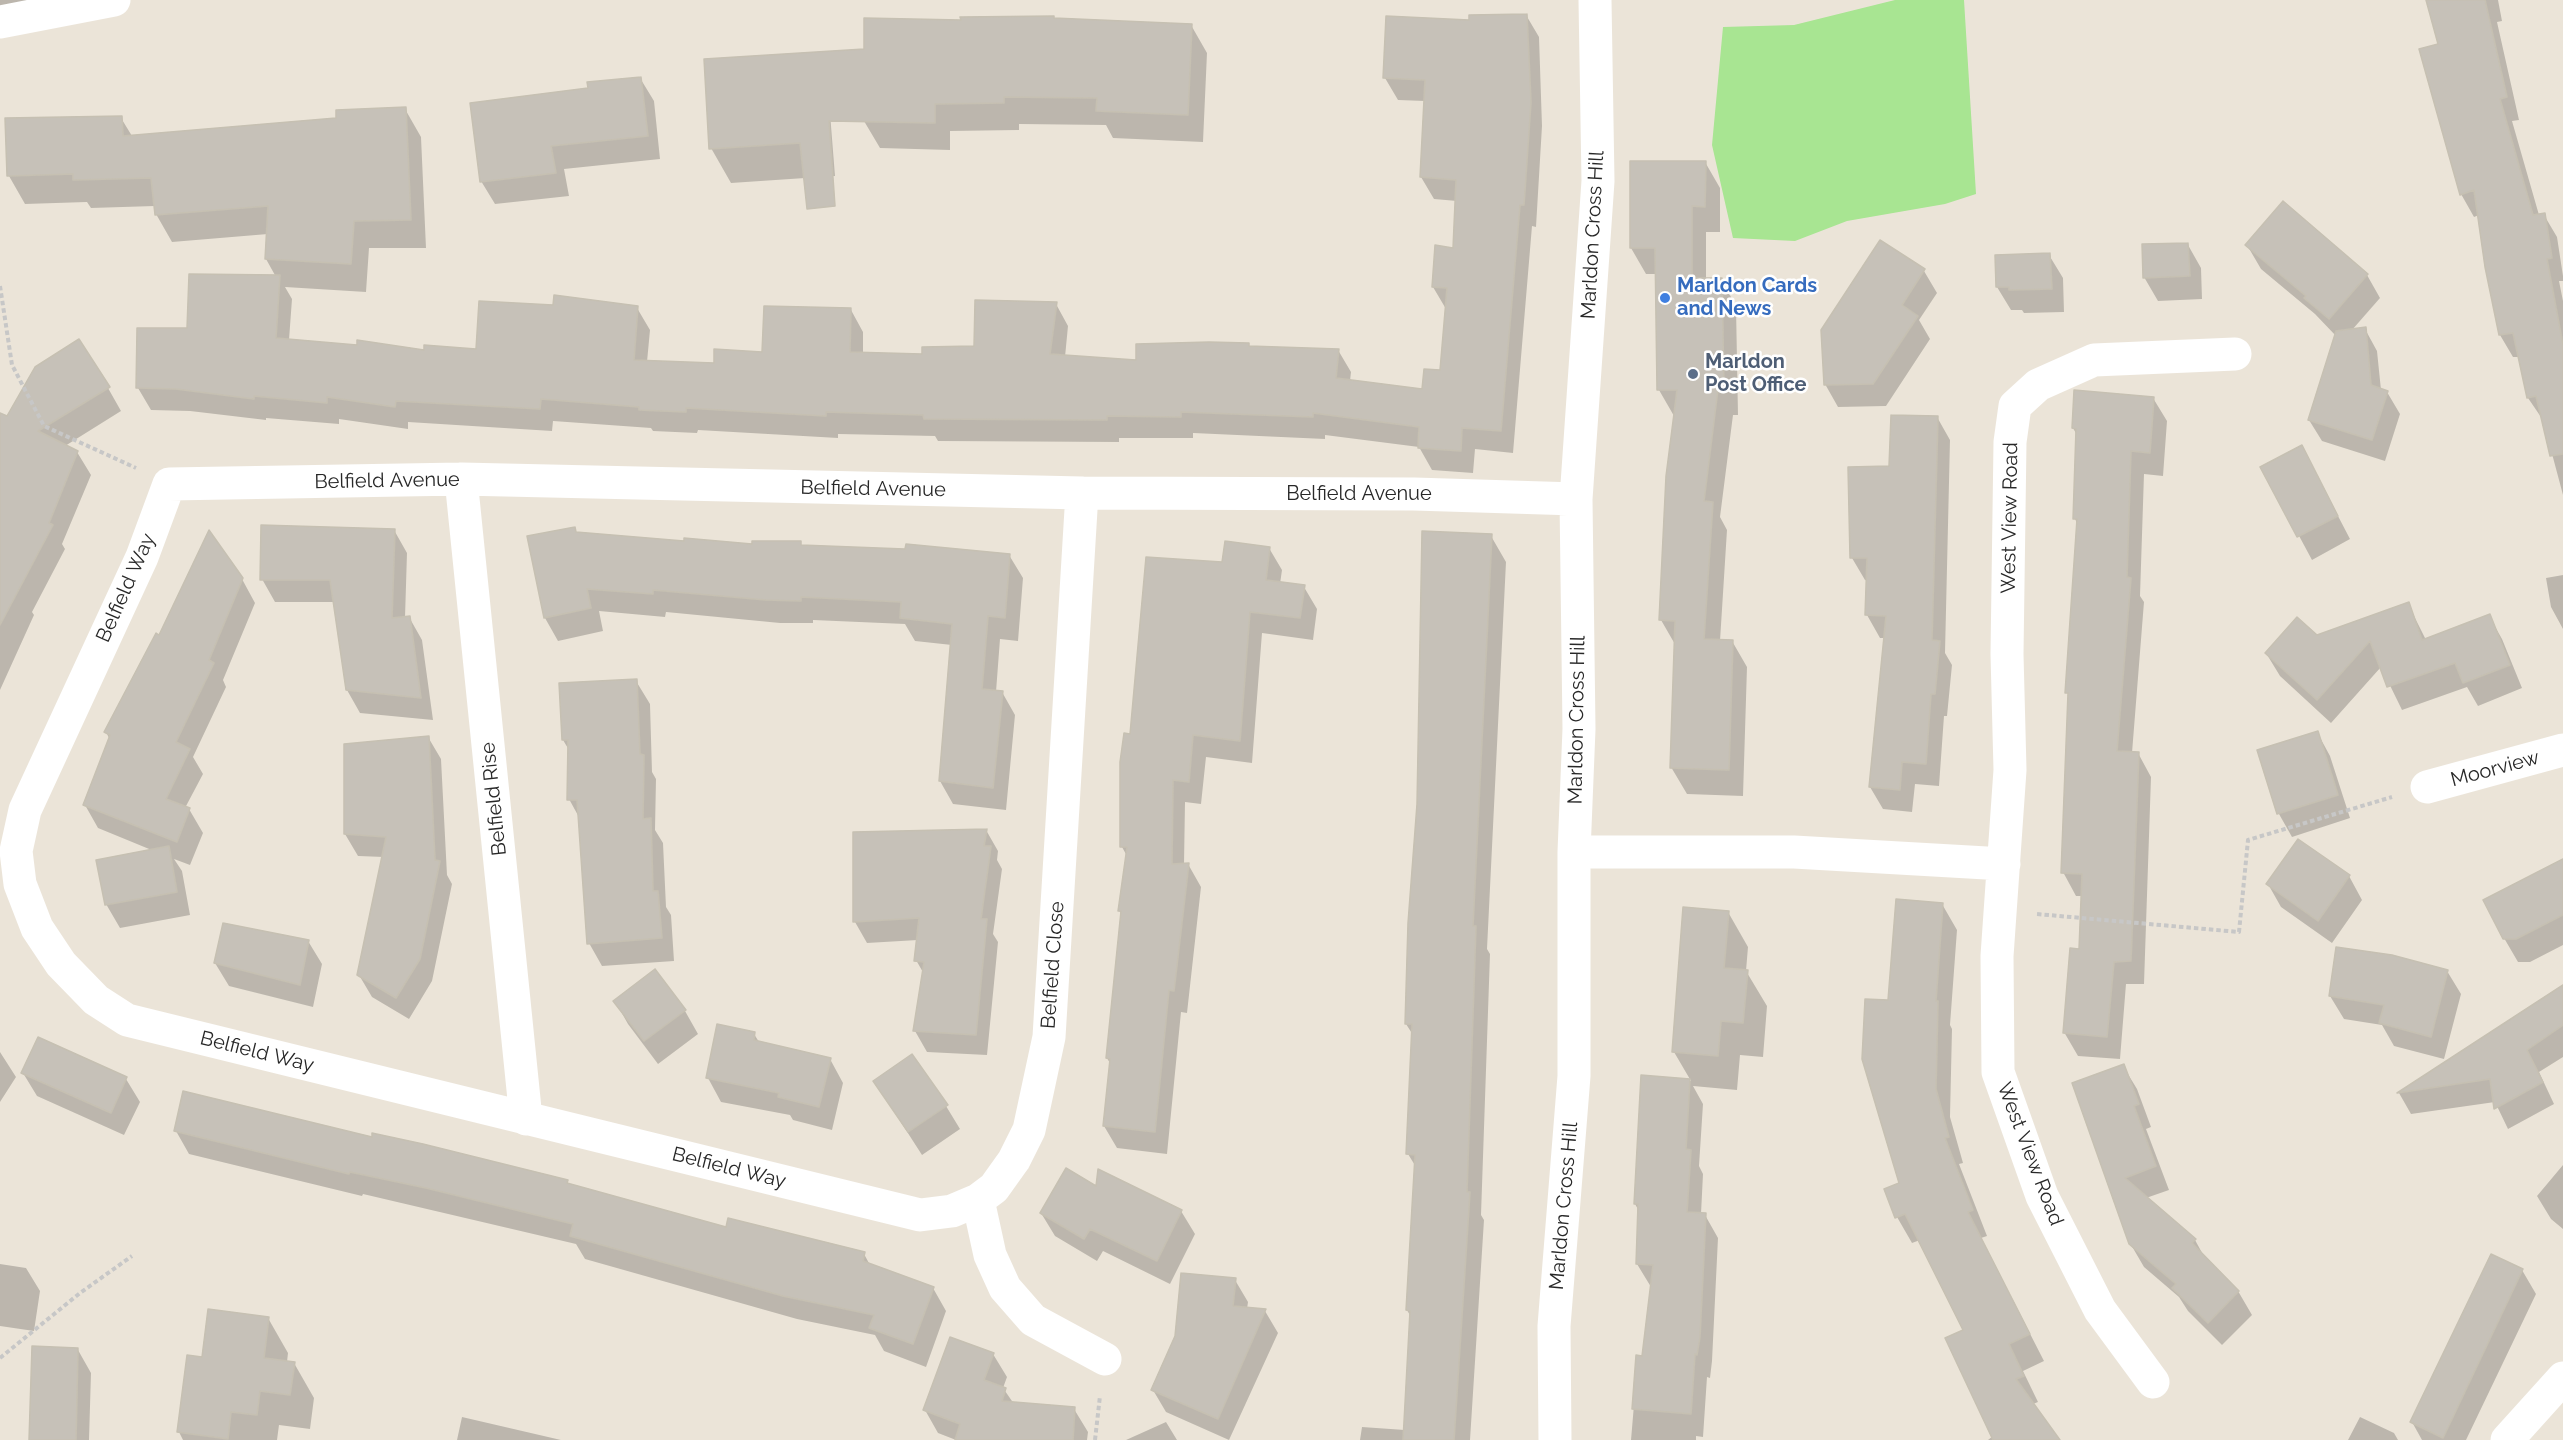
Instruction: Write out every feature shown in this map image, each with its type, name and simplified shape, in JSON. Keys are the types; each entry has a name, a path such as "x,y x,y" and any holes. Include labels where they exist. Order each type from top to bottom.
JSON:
{"street":[{"path":"0,22 114,0"},
{"name":"Marldon Cross Hill","path":"1555,1440 1554,1326 1574,1076 1574,852 1579,729 1576,499 1598,181 1595,0"},
{"name":"West View Road","path":"2153,1382 2100,1310 2048,1206 1998,1072 1997,956 2010,770 2007,654 2010,454 2015,406 2038,385 2094,360 2235,354"},
{"name":"Belfield Avenue","path":"170,484 461,479 1082,494 1414,494 1576,499"},
{"name":"Belfield Rise","path":"461,479 526,1119"},
{"name":"Belfield Way","path":"170,484 142,557 25,810 16,851 20,884 38,928 61,964 96,1000 127,1020 920,1215 952,1211 978,1200"},
{"name":"Belfield Close","path":"978,1200 994,1188 1014,1160 1029,1130 1049,1037 1082,494"},
{"name":"Moorview","path":"2427,787 2563,750"},
{"path":"1574,852 1794,852 2004,864"},
{"path":"978,1200 990,1255 1005,1288 1033,1320 1105,1359"},
{"path":"2507,1440 2563,1378"}],"path":[{"path":"0,286 12,365 44,426 170,484"},
{"path":"2001,911 2239,932 2248,840 2427,787"},
{"path":"0,1358 80,1293 132,1256"},
{"path":"1095,1440 1105,1359"}],"green space":[{"path":"1895,0 1964,0 1976,194 1945,204 1847,221 1795,241 1733,238 1712,145 1723,27 1794,25"}],"building":[{"path":"2426,0 2485,0 2507,97 2500,99 2533,215 2545,213 2552,258 2547,259 2563,345 2563,454 2550,456 2536,396 2527,398 2513,333 2499,335 2485,267 2474,190 2460,195 2419,49 2438,44"},
{"path":"1527,14 1531,102 1524,205 1520,205 1501,431 1462,428 1461,451 1418,448 1419,427 1313,413 1313,417 1181,412 1181,417 1107,416 1107,420 924,419 923,415 826,412 826,416 686,408 686,412 639,410 639,407 541,399 540,409 396,401 395,407 327,397 327,403 254,396 254,399 176,389 136,388 137,328 187,328 189,274 280,275 276,338 357,345 357,340 424,350 424,345 476,349 479,301 553,305 554,295 638,306 634,360 714,363 714,349 762,352 764,306 851,308 850,352 922,354 922,347 974,346 975,300 1057,302 1050,354 1136,360 1136,344 1209,342 1249,343 1249,346 1339,349 1336,378 1422,389 1424,369 1440,370 1447,288 1432,287 1435,245 1453,248 1456,180 1420,177 1425,80 1383,78 1386,16 1469,20 1469,15"},
{"path":"1054,16 1054,18 1192,24 1188,115 1096,111 1097,98 1004,97 1004,103 935,104 935,123 829,121 835,206 807,209 800,143 709,149 704,59 864,49 864,18 961,20 960,17"},
{"path":"641,77 648,136 551,146 556,173 480,182 470,103 588,88 587,82"},
{"path":"406,107 411,220 354,221 351,264 265,259 268,206 155,215 151,178 73,180 73,174 7,176 5,118 122,116 123,136 336,118 336,110"},
{"path":"1630,161 1706,161 1705,207 1692,206 1692,278 1722,278 1724,389 1718,389 1704,501 1713,502 1704,639 1733,640 1729,770 1670,768 1675,621 1659,620 1666,476 1677,390 1657,390 1655,248 1630,248"},
{"path":"2283,201 2368,274 2329,319 2304,298 2306,296 2245,245"},
{"path":"1880,240 1925,269 1902,305 1918,316 1873,384 1824,385 1821,330"},
{"path":"2188,243 2190,276 2143,278 2142,244"},
{"path":"2050,253 2052,289 2009,290 2009,287 1996,287 1995,255"},
{"path":"2366,327 2371,385 2388,391 2372,440 2308,420 2336,331"},
{"path":"79,339 110,387 38,431 78,451 49,523 53,525 0,625 0,413 7,416 35,367"},
{"path":"2074,390 2154,397 2150,453 2131,451 2127,577 2131,578 2117,751 2139,752 2131,961 2114,962 2107,1037 2063,1033 2070,948 2079,949 2082,874 2061,873 2068,693 2065,693 2077,519 2073,519 2076,429 2072,428"},
{"path":"1891,415 1938,416 1932,640 1940,641 1935,694 1931,694 1926,764 1902,762 1900,790 1869,787 1886,616 1865,615 1867,558 1850,558 1848,467 1889,466"},
{"path":"2302,445 2338,516 2297,537 2260,467"},
{"path":"261,525 395,529 392,618 410,616 421,698 346,690 330,580 260,580"},
{"path":"575,527 576,532 684,541 684,538 752,544 752,541 801,541 801,545 905,549 906,544 1010,554 1005,618 988,616 982,689 1003,691 993,788 939,781 952,624 900,618 901,602 801,597 801,601 766,600 653,590 653,594 587,589 591,608 544,618 527,536"},
{"path":"209,530 243,578 209,660 214,663 176,742 190,749 166,799 190,808 177,842 83,805 110,735 104,732 156,633 159,635"},
{"path":"1422,531 1492,534 1473,926 1476,926 1467,1192 1470,1192 1454,1440 1403,1440 1410,1311 1406,1310 1415,1155 1406,1154 1412,1024 1405,1024 1408,923 1417,804"},
{"path":"1225,541 1270,547 1266,580 1305,585 1300,618 1250,612 1240,741 1193,735 1189,782 1173,780 1172,864 1189,863 1174,991 1169,990 1155,1132 1103,1126 1110,1059 1106,1058 1121,911 1118,911 1127,847 1120,847 1120,762 1124,733 1130,734 1146,557 1222,562"},
{"path":"2409,602 2422,640 2490,614 2510,665 2463,683 2455,663 2387,687 2370,641 2317,700 2265,653 2297,617 2317,635"},
{"path":"637,679 640,754 644,755 643,819 651,818 653,891 658,891 662,938 587,944 577,800 567,800 568,740 562,740 559,683"},
{"path":"2318,731 2338,795 2277,814 2257,750"},
{"path":"429,736 435,860 440,861 420,959 396,998 357,975 386,837 344,834 344,744"},
{"path":"987,829 984,846 991,846 981,919 987,919 976,1035 913,1031 924,962 914,961 919,918 853,922 853,832"},
{"path":"2298,839 2350,875 2318,921 2266,884"},
{"path":"169,846 177,892 105,905 96,860"},
{"path":"2563,859 2563,915 2516,939 2503,939 2483,900"},
{"path":"1896,899 1943,903 1936,1001 1938,1001 1936,1089 1949,1137 1945,1138 1973,1210 1968,1212 2030,1334 2009,1344 2024,1376 2016,1379 2060,1440 1993,1440 1945,1338 1963,1330 1905,1214 1895,1218 1884,1189 1899,1183 1862,1059 1865,999 1888,1000"},
{"path":"1683,907 1729,911 1724,968 1748,970 1743,1023 1721,1021 1718,1056 1672,1052"},
{"path":"223,923 309,940 300,985 214,963"},
{"path":"2336,947 2392,955 2448,970 2431,1037 2379,1023 2384,1005 2329,996"},
{"path":"655,969 686,1010 644,1041 613,1001"},
{"path":"2563,985 2563,1025 2527,1050 2543,1082 2494,1109 2490,1079 2397,1093"},
{"path":"717,1024 755,1032 754,1040 831,1058 819,1107 778,1097 779,1093 706,1078"},
{"path":"38,1037 127,1077 111,1113 21,1073"},
{"path":"912,1054 948,1105 908,1132 873,1081"},
{"path":"2124,1064 2139,1104 2134,1106 2156,1166 2125,1178 2196,1239 2192,1243 2239,1291 2208,1323 2172,1288 2176,1284 2129,1244 2072,1083"},
{"path":"1641,1075 1690,1079 1686,1149 1691,1150 1687,1212 1706,1213 1700,1337 1697,1355 1695,1354 1691,1414 1632,1409 1636,1355 1642,1356 1653,1265 1636,1264 1638,1204 1634,1204"},
{"path":"183,1091 372,1137 372,1133 423,1144 568,1180 567,1183 726,1227 728,1218 865,1252 863,1261 934,1287 913,1344 869,1328 874,1315 783,1296 570,1236 573,1224 426,1188 350,1172 349,1174 174,1131"},
{"path":"1066,1168 1096,1186 1098,1169 1182,1210 1157,1261 1090,1229 1084,1239 1040,1213"},
{"path":"2491,1254 2523,1269 2443,1438 2410,1422"},
{"path":"1181,1273 1236,1278 1233,1306 1266,1309 1218,1419 1151,1390 1175,1336"},
{"path":"208,1309 269,1317 264,1358 295,1362 290,1395 260,1391 257,1415 231,1412 228,1439 177,1432 187,1355 202,1357"},
{"path":"950,1337 994,1353 984,1380 1006,1388 1002,1401 1075,1407 1073,1440 955,1440 960,1424 923,1410"},
{"path":"32,1346 78,1348 76,1440 29,1440"}],"place":[{"name":"Marldon Cards and News","path":"1665,298"},
{"name":"Marldon Post Office","path":"1693,374"}]}
